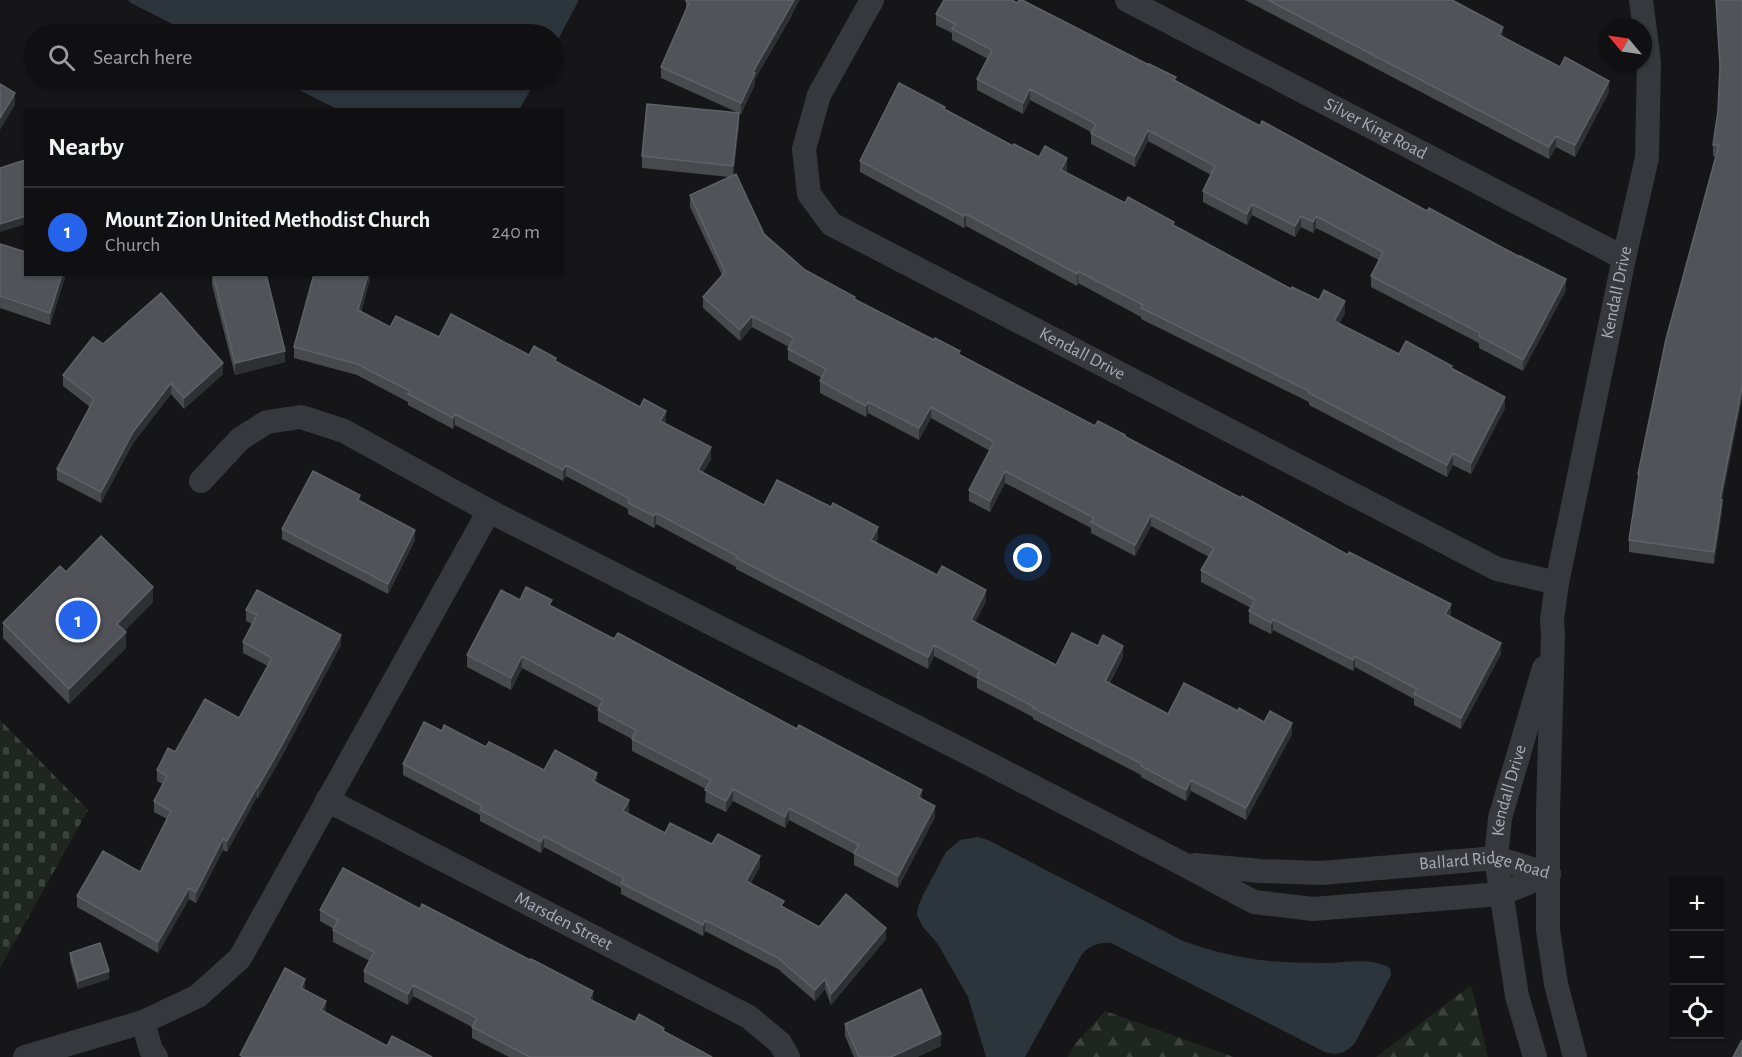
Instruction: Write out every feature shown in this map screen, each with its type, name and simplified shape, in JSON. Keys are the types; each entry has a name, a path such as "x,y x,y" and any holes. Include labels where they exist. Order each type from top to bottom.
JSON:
{"street":[{"name":"Kendall Drive","path":"872,0 819,95 804,149 809,194 831,224 1497,569 1557,583"},
{"name":"Silver King Road","path":"1127,0 1624,258"},
{"name":"Kendall Drive","path":"1575,1057 1556,984 1548,930 1552,620 1557,583 1647,158 1649,62 1641,0"},
{"path":"201,481 240,439 267,422 301,417 344,431 489,511 1183,864"},
{"path":"25,1057 143,1022 198,996 240,958 489,511"},
{"name":"Kendall Drive","path":"1535,1057 1517,996 1496,858 1500,818 1553,635"},
{"name":"Marsden Street","path":"327,800 749,1017 780,1042 788,1057"},
{"name":"Ballard Ridge Road","path":"1183,864 1262,871 1322,873 1496,858 1549,874"},
{"name":"Ballard Ridge Road","path":"1183,864 1254,902 1313,909 1501,894 1549,874"},
{"path":"143,1022 151,1050 156,1057"}],"green space":[{"path":"0,720 88,810 0,968"},
{"path":"1471,985 1488,1057 1376,1057"},
{"path":"1105,1011 1234,1057 1068,1057 1074,1045"}],"shaded area":[{"path":"128,0 579,0 564,28 564,24 172,24"},
{"path":"299,90 530,90 520,108 335,108"},
{"path":"978,837 1194,945 1236,956 1269,961 1374,963 1390,968 1391,975 1355,1043 1345,1051 1334,1054 1325,1052 1111,943 1099,944 1092,946 1082,954 1025,1057 986,1057 968,997 938,944 923,927 917,915 923,895 946,852 960,840"}],"building":[{"path":"686,0 794,0 753,72 755,73 741,103 661,67 689,3"},
{"path":"944,0 1012,0 1017,3 1022,0 1176,77 1174,80 1260,126 1262,121 1427,211 1429,208 1566,279 1523,360 1479,336 1480,333 1371,276 1383,252 1316,216 1313,222 1301,216 1295,226 1252,204 1247,214 1203,191 1215,166 1148,130 1135,156 1091,133 1096,124 1030,89 1023,103 977,79 992,50 952,29 955,24 936,14"},
{"path":"1268,0 1452,0 1503,27 1499,35 1560,67 1565,57 1609,81 1575,145 1556,136 1549,147"},
{"path":"1716,0 1742,0 1742,388 1720,499 1722,500 1714,552 1629,540 1638,474 1666,339 1719,145 1713,145 1718,111 1720,66"},
{"path":"899,83 1013,146 1014,144 1039,157 1045,146 1067,158 1061,170 1125,203 1128,197 1174,222 1173,225 1291,289 1292,287 1319,300 1324,290 1345,301 1334,321 1399,354 1406,341 1505,397 1471,463 1453,453 1447,465 1309,391 1141,308 1143,305 1078,271 1077,274 966,214 964,216 860,161"},
{"path":"0,84 15,93 0,118"},
{"path":"647,104 739,113 733,166 642,156"},
{"path":"24,160 24,217 0,224 0,168"},
{"path":"736,174 764,234 805,270 855,297 854,299 960,351 958,354 1095,426 1098,421 1241,498 1242,496 1348,555 1349,552 1451,604 1445,614 1501,643 1461,718 1414,694 1417,689 1355,656 1353,660 1273,619 1271,623 1249,611 1255,600 1201,570 1214,548 1151,515 1135,545 1091,522 1094,518 1005,471 990,501 969,490 994,442 931,407 919,428 868,402 866,406 820,381 826,369 788,349 794,338 752,316 740,330 703,297 725,272 690,195"},
{"path":"0,244 24,251 24,276 61,276 50,313 0,296"},
{"path":"213,276 266,276 285,351 235,363"},
{"path":"313,276 367,276 358,310 390,327 396,316 439,337 451,314 529,355 534,346 556,358 555,361 640,407 644,399 666,411 660,421 711,447 698,470 764,505 777,480 831,507 833,503 878,527 871,540 937,575 942,566 986,590 971,620 1056,665 1072,633 1098,646 1103,635 1123,646 1105,681 1168,714 1184,683 1264,722 1270,711 1292,723 1246,808 1191,780 1186,790 1141,766 1142,764 977,677 980,670 934,645 928,657 736,558 737,556 656,513 654,516 628,503 630,499 566,465 563,470 455,414 453,418 408,394 410,391 357,364 294,347"},
{"path":"161,293 223,363 184,398 171,383 133,432 101,492 57,469 94,399 63,375 93,337 103,344"},
{"path":"313,471 360,495 358,500 415,530 388,584 282,529"},
{"path":"101,536 153,587 117,624 126,632 69,689 3,623 60,566 66,572"},
{"path":"526,587 552,600 549,605 614,639 618,633 797,729 799,725 922,790 918,797 935,806 898,876 854,853 859,845 789,808 785,817 733,789 726,801 705,790 711,780 632,739 636,730 598,710 603,700 522,656 511,678 467,655 501,590 520,600"},
{"path":"257,590 341,635 227,841 223,839 196,892 189,888 158,942 77,896 103,851 140,872 171,811 154,801 167,776 157,770 168,748 175,752 205,699 239,718 272,658 243,642 257,615 246,610"},
{"path":"424,722 442,731 444,725 486,747 489,742 544,770 555,750 597,773 593,781 629,800 623,811 665,833 670,823 712,844 718,834 760,856 746,881 784,901 781,906 819,927 846,894 886,928 831,994 825,979 815,990 778,958 705,920 703,925 621,883 624,878 544,836 541,842 480,810 482,806 403,764"},
{"path":"343,868 420,909 422,904 593,991 589,999 635,1022 639,1014 664,1028 663,1031 712,1057 530,1057 472,1027 477,1018 413,985 408,994 364,971 374,952 333,930 338,920 320,910"},
{"path":"100,943 109,971 78,981 70,953"},
{"path":"285,968 305,979 301,988 326,1001 321,1010 387,1046 392,1036 432,1057 243,1057 240,1055"},
{"path":"921,989 941,1034 891,1057 859,1057 845,1024"},
{"path":"1742,1040 1742,1057 1733,1057"}],"place":[{"name":"Mount Zion United Methodist Church","path":"78,620"}]}
